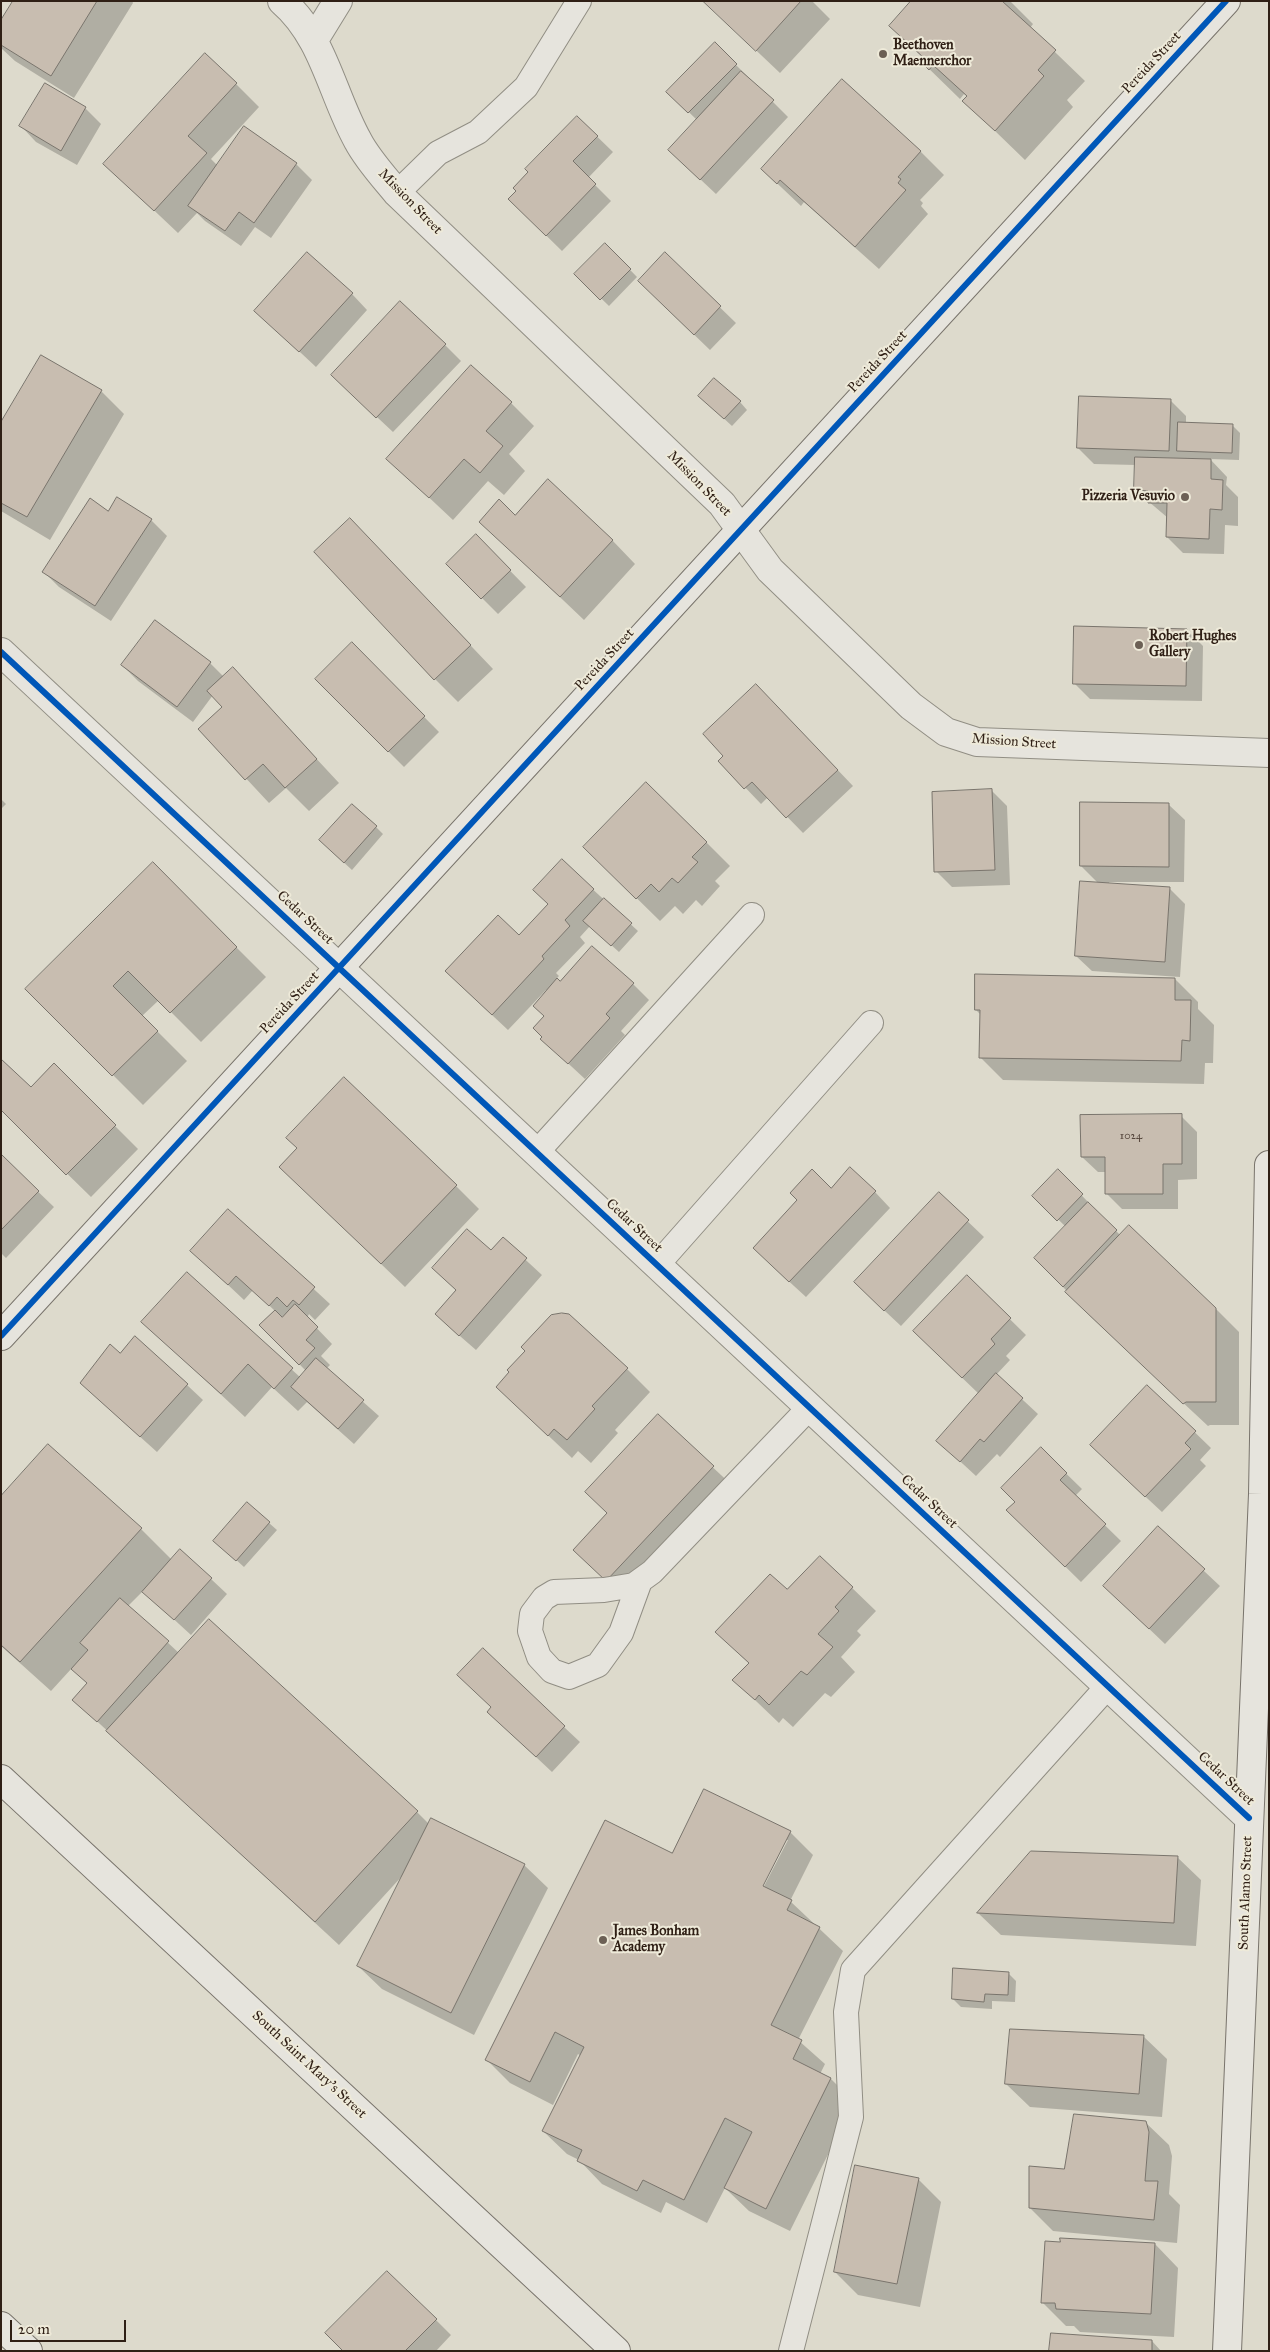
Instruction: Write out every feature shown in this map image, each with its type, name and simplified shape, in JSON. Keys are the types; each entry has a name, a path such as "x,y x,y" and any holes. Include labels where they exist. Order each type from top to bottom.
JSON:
{"street":[{"name":"Mission Street","path":"282,1 293,11 314,40 358,142 397,193 722,504 770,570 911,706 946,732 977,742 1269,753"},
{"path":"314,40 338,1"},
{"name":"Pereida Street","path":"1,1336 1226,1"},
{"name":"Cedar Street","path":"1,652 1249,1818"},
{"name":"South Alamo Street","path":"1227,2351 1249,1818 1266,1495 1269,1165"},
{"name":"South Saint Mary's Street","path":"1,1779 616,2351"},
{"path":"1,2326 28,2351"}],"lane":[{"path":"397,193 438,153 478,132 526,87 578,1"},
{"path":"537,1152 752,914"},
{"path":"657,1265 871,1023"},
{"path":"640,1581 621,1633 598,1665 569,1677 552,1670 539,1657 530,1630 532,1614 544,1598 554,1592 604,1590 634,1585 640,1581 652,1572 809,1408"},
{"path":"791,2351 851,2117 846,2012 853,1970 1108,1686"}],"building":[{"path":"13,1 97,1 51,76 1,45 1,20"},
{"path":"703,1 801,1 756,51"},
{"path":"911,1 1002,1 1056,50 1038,70 1044,76 995,131 962,101 967,96 933,65 929,70 920,61 923,57 889,26"},
{"path":"715,42 737,64 688,113 666,92"},
{"path":"205,53 237,83 188,136 207,153 154,211 103,164"},
{"path":"741,71 774,100 700,180 668,150"},
{"path":"842,79 921,151 898,177 901,179 898,183 906,190 855,247 780,180 777,184 761,169"},
{"path":"45,83 86,107 61,151 19,126"},
{"path":"577,116 598,136 573,161 596,184 546,236 508,199 516,191 513,188 528,172 525,169"},
{"path":"244,126 297,163 254,223 239,212 225,231 188,206"},
{"path":"605,243 631,269 600,300 574,274"},
{"path":"307,252 353,293 299,352 254,311"},
{"path":"665,252 721,306 694,335 638,281"},
{"path":"400,301 446,344 376,418 331,375"},
{"path":"41,355 102,390 27,517 1,503 1,422"},
{"path":"471,365 512,402 486,431 503,446 480,473 464,459 429,498 386,459"},
{"path":"714,378 741,401 724,419 698,396"},
{"path":"1079,396 1171,399 1169,451 1077,448"},
{"path":"1178,422 1233,424 1232,453 1177,451"},
{"name":"Pizzeria Vesuvio","path":"1135,457 1211,459 1211,479 1223,480 1222,510 1210,509 1209,539 1166,537 1167,503 1148,503 1148,491 1134,490"},
{"path":"548,479 613,540 560,597 479,522 499,499 515,515"},
{"path":"117,497 152,519 95,606 42,572 90,498 108,511"},
{"path":"350,518 471,645 434,680 314,552"},
{"path":"476,534 511,570 481,599 446,564"},
{"path":"155,620 211,662 177,707 121,665"},
{"path":"1074,626 1187,629 1186,686 1073,684"},
{"path":"352,642 425,716 388,752 315,679"},
{"path":"233,667 317,759 285,788 263,764 245,780 198,729 222,707 207,691"},
{"path":"756,684 838,770 786,818 752,782 744,789 718,761 723,756 703,734"},
{"path":"646,782 707,842 692,857 698,862 678,883 672,878 659,892 651,884 636,899 583,847"},
{"path":"992,789 995,870 934,872 932,792"},
{"path":"1080,802 1169,803 1169,867 1080,866"},
{"path":"352,804 377,826 344,863 319,840"},
{"path":"562,859 594,889 565,920 570,926 542,956 544,959 492,1015 445,971 498,915 519,935 548,904 533,890"},
{"path":"153,862 237,947 170,1013 128,971 113,986 158,1031 112,1076 25,989"},
{"path":"1080,881 1170,887 1165,962 1075,956"},
{"path":"604,898 632,923 611,946 583,921"},
{"path":"592,946 634,983 606,1014 610,1018 568,1064 540,1039 542,1037 533,1028 544,1016 533,1006 557,978 560,981"},
{"path":"975,974 1175,978 1175,1000 1191,1000 1190,1041 1182,1040 1181,1061 979,1058 980,1010 975,1010"},
{"path":"1,1059 31,1087 54,1063 116,1125 66,1175 1,1110"},
{"path":"344,1077 457,1185 381,1264 279,1167 297,1148 286,1138"},
{"path":"1182,1114 1182,1164 1163,1164 1163,1194 1105,1194 1105,1157 1081,1157 1080,1115"},
{"path":"1,1154 39,1191 1,1230"},
{"path":"850,1167 876,1191 789,1282 753,1248 797,1200 790,1193 812,1169 831,1188"},
{"path":"1058,1169 1083,1194 1057,1221 1032,1196"},
{"path":"939,1192 969,1220 884,1311 854,1282"},
{"path":"1088,1202 1117,1230 1063,1287 1034,1258"},
{"path":"228,1209 315,1287 299,1305 293,1300 287,1307 277,1297 269,1306 236,1276 228,1285 190,1251"},
{"path":"1129,1225 1216,1308 1216,1402 1186,1402 1183,1404 1065,1292"},
{"path":"467,1229 491,1250 503,1237 527,1258 459,1336 435,1314 456,1290 432,1268"},
{"path":"187,1272 293,1368 274,1389 248,1364 221,1394 141,1322"},
{"path":"967,1275 1011,1318 991,1339 995,1344 962,1378 913,1331"},
{"path":"295,1304 318,1327 306,1340 315,1348 299,1365 259,1325 275,1310 282,1317"},
{"path":"569,1314 628,1368 592,1406 595,1409 567,1440 554,1429 548,1436 496,1387 509,1372 507,1370 525,1351 521,1347 551,1315"},
{"path":"135,1336 188,1384 140,1437 80,1383 110,1344 120,1353"},
{"path":"316,1358 364,1400 338,1429 291,1387"},
{"path":"996,1373 1023,1398 984,1442 980,1439 960,1462 936,1441"},
{"path":"1147,1385 1196,1431 1185,1443 1191,1449 1145,1497 1090,1445"},
{"path":"658,1414 714,1466 606,1581 573,1550 607,1513 585,1492"},
{"path":"48,1444 142,1528 20,1662 1,1645 1,1496"},
{"path":"1041,1447 1067,1473 1060,1480 1106,1524 1065,1567 1006,1510 1015,1502 1001,1488"},
{"path":"247,1502 270,1522 236,1561 213,1541"},
{"path":"1158,1526 1205,1569 1149,1629 1103,1586"},
{"path":"180,1549 212,1578 174,1620 142,1592"},
{"path":"820,1556 853,1587 835,1607 839,1611 818,1634 833,1647 807,1675 801,1671 769,1705 759,1695 755,1700 732,1680 749,1663 715,1632 770,1574 787,1589"},
{"path":"120,1598 169,1641 97,1722 72,1700 87,1683 71,1669 88,1650 80,1643"},
{"path":"209,1619 418,1811 315,1922 106,1731"},
{"path":"483,1648 565,1726 536,1757 487,1712 491,1707 457,1675"},
{"path":"704,1789 791,1831 763,1886 792,1900 787,1910 820,1927 771,2025 802,2040 793,2059 831,2078 766,2209 724,2188 752,2132 725,2118 684,2200 643,2180 637,2191 577,2161 582,2150 542,2131 584,2047 555,2032 530,2082 485,2060 605,1820 672,1853"},
{"path":"431,1818 525,1864 451,2013 357,1966"},
{"path":"1031,1851 1178,1856 1174,1923 977,1913"},
{"path":"953,1968 1009,1972 1008,1995 985,1994 984,2002 952,1999"},
{"path":"1010,2029 1144,2035 1139,2094 1005,2084"},
{"path":"1074,2114 1146,2121 1149,2132 1145,2181 1158,2181 1154,2220 1029,2208 1029,2166 1064,2169"},
{"path":"855,2165 919,2178 897,2284 834,2272"},
{"path":"1060,2238 1155,2243 1151,2314 1056,2309 1055,2303 1041,2303 1045,2241 1060,2242"},
{"path":"387,2271 437,2319 405,2351 343,2351 325,2333"},
{"path":"1051,2333 1152,2340 1152,2351 1049,2351"}],"cycle path":[{"path":"1,1336 1226,1"},
{"path":"1,652 1249,1818"}],"place":[{"name":"Beethoven Maennerchor","path":"883,54"},
{"name":"Pizzeria Vesuvio","path":"1185,497"},
{"name":"Robert Hughes Gallery","path":"1139,645"},
{"name":"James Bonham Academy","path":"603,1940"}]}
